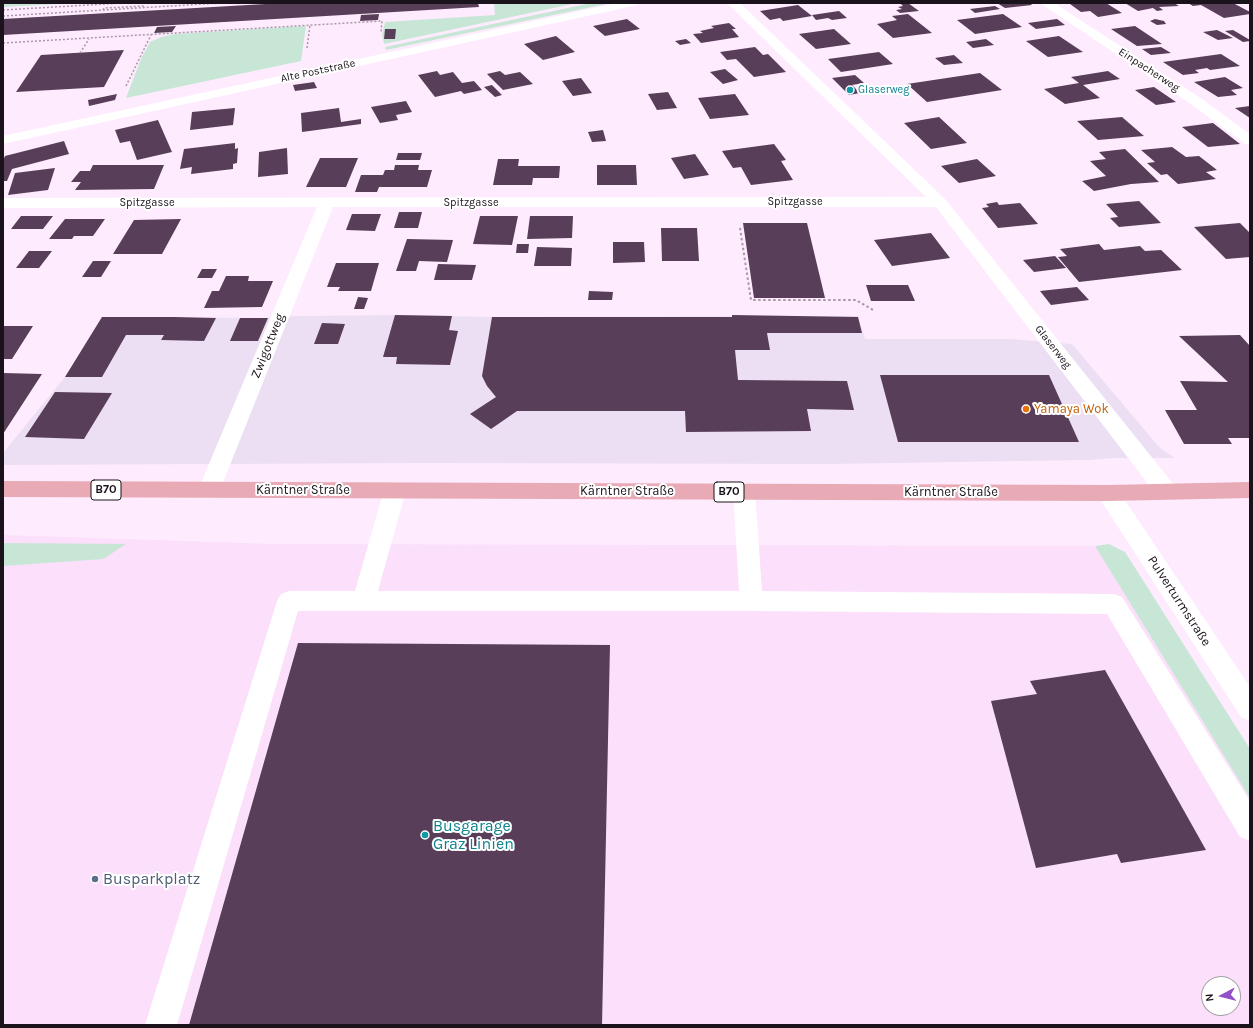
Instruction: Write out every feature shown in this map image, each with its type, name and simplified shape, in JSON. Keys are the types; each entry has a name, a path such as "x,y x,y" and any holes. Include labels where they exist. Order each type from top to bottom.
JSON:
{"main road":[{"name":"Kärntner Straße","path":"3,490 1108,493 1250,490"}],"street":[{"name":"Alte Poststraße","path":"3,140 633,3"},
{"name":"Glaserweg","path":"734,3 940,202 1166,491"},
{"name":"Einpacherweg","path":"1046,3 1197,102 1250,141"},
{"name":"Spitzgasse","path":"3,203 940,202"},
{"name":"Zwigottweg","path":"208,490 327,203"},
{"path":"364,600 395,490"},
{"path":"744,492 751,601"},
{"name":"Pulverturmstraße","path":"1108,493 1250,709"},
{"path":"161,1025 289,601 751,601 1114,604 1250,827"}],"path":[{"path":"3,10 122,3"},
{"path":"103,10 104,8 186,3"},
{"path":"3,16 221,3"},
{"path":"93,11 96,4"},
{"path":"3,43 382,21 381,34"},
{"path":"306,54 310,25"},
{"path":"124,91 151,35"},
{"path":"80,53 89,38"},
{"path":"740,223 751,300 856,300 873,310"}],"shaded area":[{"path":"395,315 492,317 858,316 865,339 1011,339 1072,344 1160,448 1175,458 829,464 425,463 3,465 3,453 65,377 102,317 268,318 298,316"},
{"path":"3,535 273,544 1095,546 1250,798 1250,1025 3,1025"}],"green space":[{"path":"81,3 3,7 3,4"},
{"path":"494,3 577,3 384,44 382,35 385,22 495,15"},
{"path":"591,3 611,3 386,50 385,47"},
{"path":"306,26 301,61 126,98 141,59 150,42 161,37 175,34"},
{"path":"3,543 126,544 103,559 3,566"},
{"path":"1109,544 1125,552 1250,749 1250,798 1095,546"}],"building":[{"path":"283,3 478,3 479,7 3,35 3,19"},
{"path":"900,3 908,3 919,11 900,13 896,10 902,9 898,7 903,6"},
{"path":"997,3 1030,3 1032,5 1005,8"},
{"path":"1106,3 1122,13 1098,17 1090,11 1081,12 1070,4"},
{"path":"1125,3 1174,3 1179,6 1159,7 1163,10 1157,11 1153,8 1138,11"},
{"path":"1188,3 1233,3 1250,12 1250,14 1224,18 1201,5 1193,6"},
{"path":"798,5 812,16 783,21 780,18 770,20 760,11"},
{"path":"995,6 1000,9 975,13 970,9"},
{"path":"839,11 847,18 832,20 828,18 816,20 812,15"},
{"path":"379,14 378,20 360,21 361,15"},
{"path":"908,14 932,33 893,38 877,24 897,20 892,16"},
{"path":"1003,14 1022,27 975,34 957,20"},
{"path":"627,19 640,29 605,36 593,26"},
{"path":"1057,19 1065,25 1036,29 1028,23"},
{"path":"1155,19 1164,21 1166,24 1157,25 1150,21"},
{"path":"729,23 736,29 732,29 739,37 701,43 693,34 703,33 700,31 714,28 711,26"},
{"path":"176,26 172,32 154,33 157,27"},
{"path":"1135,26 1162,44 1137,46 1111,29"},
{"path":"385,29 396,29 395,39 384,39"},
{"path":"834,29 851,44 816,49 799,34"},
{"path":"1217,30 1233,38 1218,40 1203,32"},
{"path":"1233,30 1250,41 1243,42 1225,31"},
{"path":"556,36 575,52 543,60 524,44"},
{"path":"1059,36 1083,52 1048,57 1026,41"},
{"path":"686,39 691,43 680,45 675,41"},
{"path":"986,39 994,45 973,48 966,42"},
{"path":"755,47 763,55 768,54 786,72 754,77 736,59 727,60 720,52"},
{"path":"1161,47 1171,53 1151,55 1142,49"},
{"path":"124,50 104,87 16,92 41,55"},
{"path":"879,52 893,64 841,72 828,59"},
{"path":"1221,54 1240,66 1210,70 1207,68 1195,70 1199,73 1183,75 1163,62"},
{"path":"954,55 963,63 944,65 935,58"},
{"path":"725,69 738,80 723,84 710,72"},
{"path":"437,71 440,75 453,72 462,83 474,81 482,90 464,94 461,91 435,97 418,75"},
{"path":"500,71 505,75 520,72 533,84 503,90 487,74"},
{"path":"1108,71 1120,79 1083,85 1100,98 1065,104 1044,89 1079,83 1071,77"},
{"path":"980,73 1002,90 927,102 907,84"},
{"path":"855,75 864,83 852,85 860,93 849,95 832,78"},
{"path":"1225,77 1243,88 1231,90 1237,95 1218,97 1194,82"},
{"path":"581,78 592,93 573,96 562,81"},
{"path":"314,82 317,88 295,91 293,85"},
{"path":"492,85 502,95 495,97 484,87"},
{"path":"1154,87 1176,102 1156,105 1135,90"},
{"path":"668,92 677,108 657,110 648,94"},
{"path":"117,94 115,100 89,106 88,100"},
{"path":"735,94 749,115 710,119 698,98"},
{"path":"406,101 412,112 396,115 398,120 380,123 371,107"},
{"path":"1250,106 1250,118 1235,108"},
{"path":"235,108 233,125 190,130 192,112"},
{"path":"339,108 341,122 361,119 361,124 302,132 301,113"},
{"path":"939,117 967,143 931,149 904,123"},
{"path":"1122,117 1144,136 1098,140 1077,121"},
{"path":"158,120 172,152 137,160 130,141 120,143 115,130"},
{"path":"1213,123 1240,144 1208,147 1182,127"},
{"path":"603,130 606,141 592,142 588,132"},
{"path":"64,141 69,154 12,169 7,181 3,181 3,161 5,156"},
{"path":"235,143 235,149 238,148 237,163 233,164 233,169 191,174 192,167 180,169 184,149"},
{"path":"774,144 786,160 781,161 793,180 751,185 741,167 733,168 722,151"},
{"path":"1172,147 1186,157 1199,156 1217,170 1206,172 1216,179 1178,184 1167,174 1161,175 1147,163 1155,162 1141,150"},
{"path":"287,148 288,174 258,177 259,152"},
{"path":"1125,149 1159,182 1131,184 1094,191 1082,181 1106,176 1090,161 1106,159 1099,152"},
{"path":"398,153 422,153 420,160 396,160"},
{"path":"695,154 709,175 684,179 671,158"},
{"path":"320,158 358,158 346,187 306,187"},
{"path":"498,159 519,159 518,166 560,166 559,178 533,178 532,185 493,185"},
{"path":"977,159 996,176 959,183 941,166"},
{"path":"93,165 164,165 154,189 75,190 81,182 71,182 80,171 90,171"},
{"path":"395,165 419,165 418,170 432,170 427,187 379,187 377,192 355,192 361,175 383,175 385,170 394,170"},
{"path":"597,165 636,165 637,185 597,185"},
{"path":"55,168 48,190 8,195 15,173"},
{"path":"1139,201 1161,223 1119,227 1110,218 1118,217 1106,204"},
{"path":"997,202 999,205 1020,203 1038,224 998,228 982,208 989,207 986,204"},
{"path":"399,212 422,212 418,228 394,228"},
{"path":"352,214 381,214 375,231 346,230"},
{"path":"21,216 53,216 43,229 11,229"},
{"path":"480,216 518,216 512,245 473,244"},
{"path":"530,216 573,216 572,238 527,239"},
{"path":"65,219 105,219 93,236 74,236 72,239 49,239"},
{"path":"181,219 162,254 113,254 134,220"},
{"path":"743,223 807,223 825,298 754,298"},
{"path":"1240,223 1250,233 1250,257 1226,259 1194,227"},
{"path":"661,228 697,228 699,261 662,261"},
{"path":"931,233 950,258 892,266 874,240"},
{"path":"407,239 453,240 447,262 419,261 416,271 396,271"},
{"path":"613,242 644,242 645,262 613,263"},
{"path":"517,244 529,244 528,253 516,253"},
{"path":"1099,244 1104,250 1140,246 1145,251 1161,250 1182,270 1079,282 1058,257 1067,256 1060,249"},
{"path":"537,247 572,248 571,266 534,266"},
{"path":"29,251 52,251 39,268 16,268"},
{"path":"1055,256 1066,268 1034,272 1023,260"},
{"path":"93,261 111,261 101,277 82,277"},
{"path":"336,263 379,263 371,291 338,291 340,287 327,287"},
{"path":"438,264 476,265 472,280 434,280"},
{"path":"202,269 217,269 212,278 197,278"},
{"path":"226,276 249,276 248,281 273,281 262,307 204,308 212,291 219,291"},
{"path":"866,285 908,285 915,301 871,301"},
{"path":"1077,287 1089,300 1051,305 1040,291"},
{"path":"589,291 613,292 612,300 588,300"},
{"path":"358,297 368,298 364,309 354,309"},
{"path":"395,315 452,316 449,330 458,331 450,365 396,364 397,357 383,357"},
{"path":"732,315 858,317 862,333 767,333 770,350 735,350 738,380 847,381 854,410 807,409 811,431 686,432 685,411 517,411 491,429 470,414 496,397 487,386 482,376 492,317 732,317"},
{"path":"102,317 216,318 204,341 161,340 164,335 126,335 102,377 65,377"},
{"path":"240,318 268,318 258,341 230,341"},
{"path":"322,323 345,324 338,344 314,344"},
{"path":"3,326 33,326 12,359 3,359"},
{"path":"1240,335 1250,346 1250,438 1228,438 1232,444 1184,444 1165,410 1197,410 1180,381 1228,382 1179,336"},
{"path":"3,373 42,374 3,434"},
{"path":"880,375 1049,375 1079,442 898,442"},
{"path":"55,392 112,393 84,439 25,437"},
{"name":"Busgarage Graz Linien","path":"298,643 610,645 602,1025 189,1025"},
{"path":"1105,670 1206,850 1121,863 1117,854 1036,868 991,701 1037,694 1030,681"}],"place":[{"name":"Glaserweg","path":"850,90"},
{"name":"Yamaya Wok","path":"1026,409"},
{"name":"Busgarage Graz Linien","path":"425,835"},
{"name":"Busparkplatz","path":"95,879"}]}
